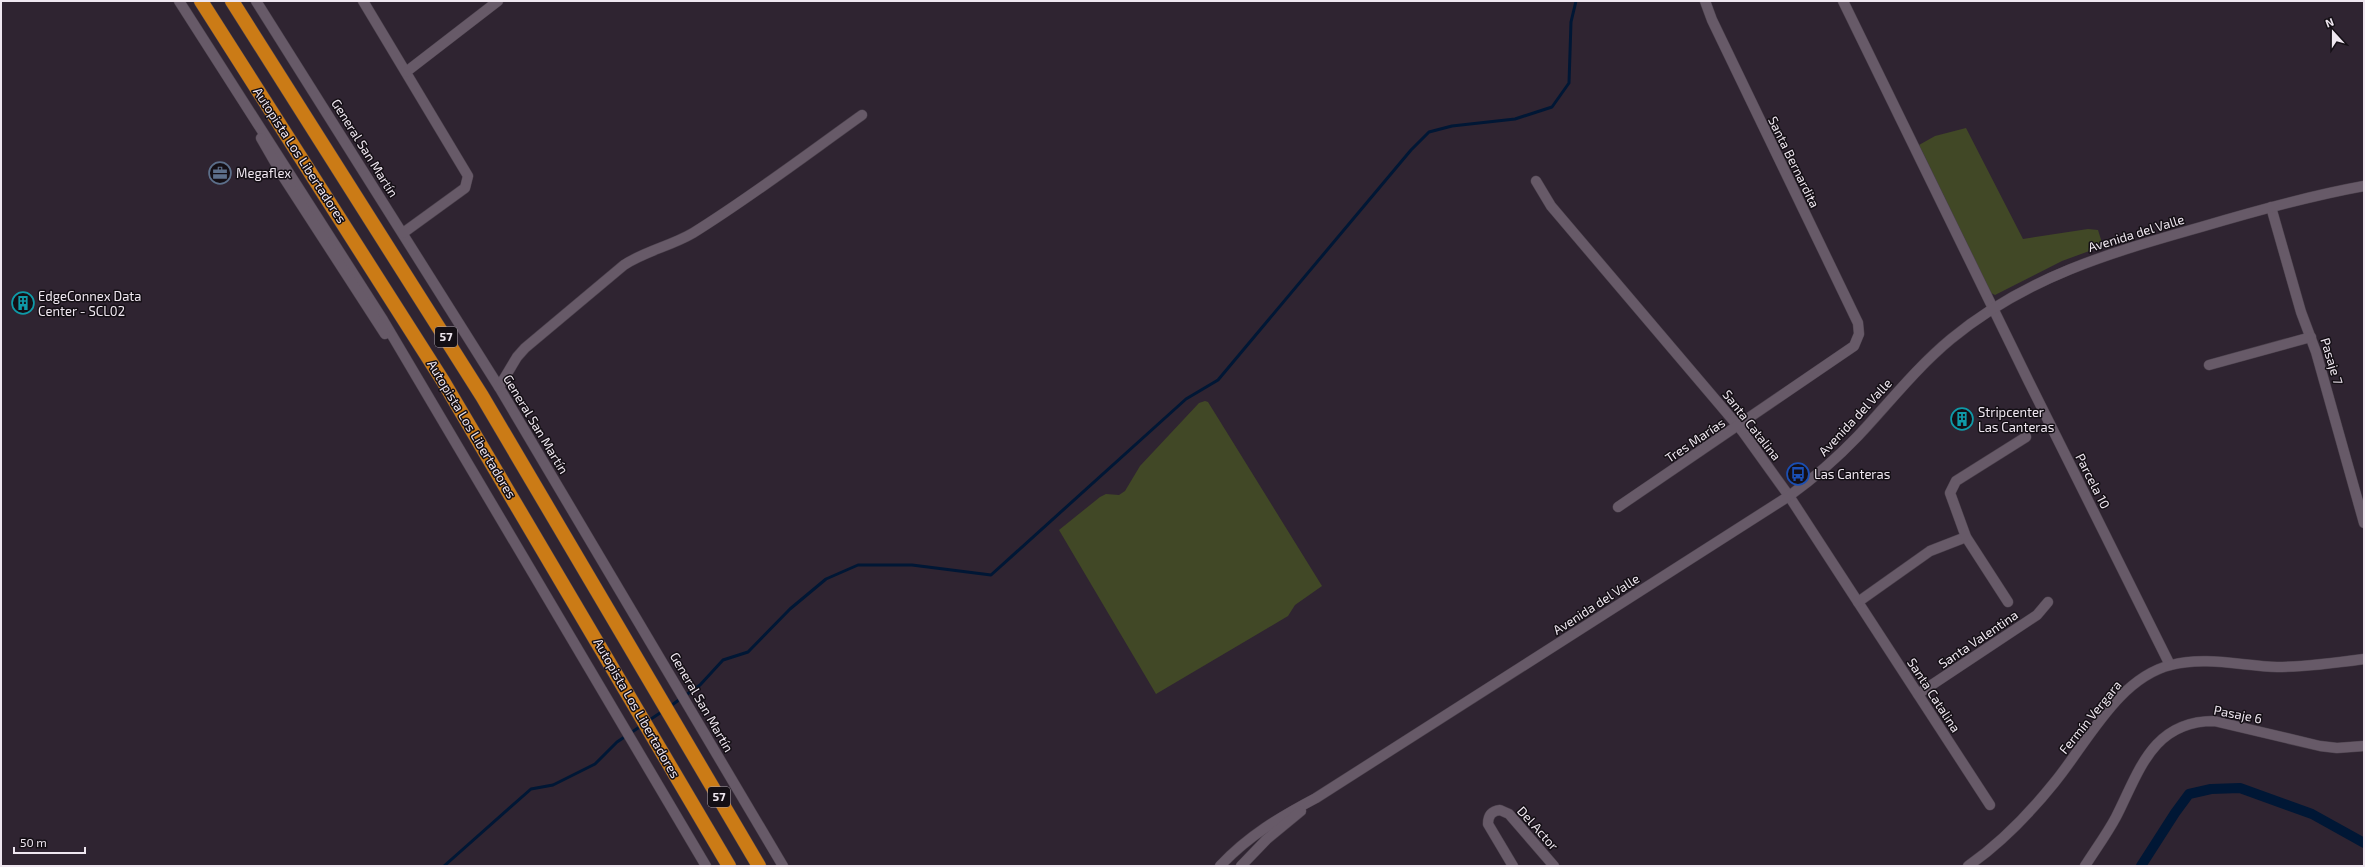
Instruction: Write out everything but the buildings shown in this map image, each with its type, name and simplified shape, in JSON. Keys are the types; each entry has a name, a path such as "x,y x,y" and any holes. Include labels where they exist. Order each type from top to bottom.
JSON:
{"highway":[{"name":"Autopista Los Libertadores","path":"201,1 439,375 729,866"},
{"name":"Autopista Los Libertadores","path":"232,1 467,371 759,866"}],"street":[{"path":"179,1 373,303 706,866"},
{"name":"General San Martín","path":"256,1 403,233 498,387 669,671 783,866"},
{"path":"363,1 467,172 468,180 465,188 403,233"},
{"path":"406,72 498,1"},
{"name":"Santa Bernardita","path":"1705,1 1712,20 1858,323 1859,334"},
{"name":"Parcela 10","path":"1843,1 1992,308 2170,665"},
{"path":"498,387 516,357 525,348 624,265 639,256 674,243 693,233 862,115"},
{"name":"Santa Catalina","path":"1536,181 1550,206 1738,426 1789,496 1990,805"},
{"name":"Avenida del Valle","path":"1220,866 1257,832 1316,798 1789,496 1843,451 1909,378 1938,350 1992,308 2044,279 2081,263 2271,207 2317,195 2364,186"},
{"name":"Pasaje 7","path":"2271,207 2302,312 2311,337 2364,523"},
{"name":"Tres Marías","path":"1618,507 1854,346 1859,334"},
{"path":"2209,365 2311,337"},
{"path":"2008,602 1966,537 1951,499 1952,486 1956,481 2026,438"},
{"path":"1858,602 1930,551 1966,537"},
{"name":"Santa Valentina","path":"1918,694 2037,616 2048,602"},
{"name":"Fermín Vergara","path":"1968,866 2001,841 2023,820 2124,693 2149,673 2170,665 2195,662 2310,666 2364,659"},
{"name":"Pasaje 6","path":"2085,866 2115,818 2147,755 2155,745 2180,728 2202,721 2214,721 2320,746 2337,748 2364,746"},
{"name":"Avenida del Valle","path":"1241,866 1268,839 1316,798"},
{"name":"Del Actor","path":"1513,866 1489,828 1488,819 1494,811 1500,810 1509,814 1554,866"}],"green space":[{"path":"1966,128 2023,239 2088,229 2098,230 2103,246 2062,261 1995,295 1991,293 1919,145 1935,136"},
{"path":"1205,401 1208,402 1322,586 1295,605 1288,616 1156,694 1059,530 1100,497 1106,494 1119,495 1125,491 1140,466 1199,403"}],"waterway":[{"path":"669,707 700,685 723,660 748,652 790,609 826,579 858,565 912,565 991,575 1186,399 1218,380 1411,150 1429,132 1452,126 1515,119 1552,107 1569,83 1571,22 1576,1"},
{"path":"648,721 663,711"},
{"path":"444,866 531,789 553,785 595,764 617,742 641,726"},
{"path":"2141,866 2189,794 2211,789 2240,788 2312,814 2364,843"}],"place":[{"name":"Megaflex","path":"220,173"},
{"name":"EdgeConnex Data Center - SCL02","path":"23,303"},
{"name":"Stripcenter Las Canteras","path":"1962,419"},
{"name":"Las Canteras","path":"1798,474"}]}
